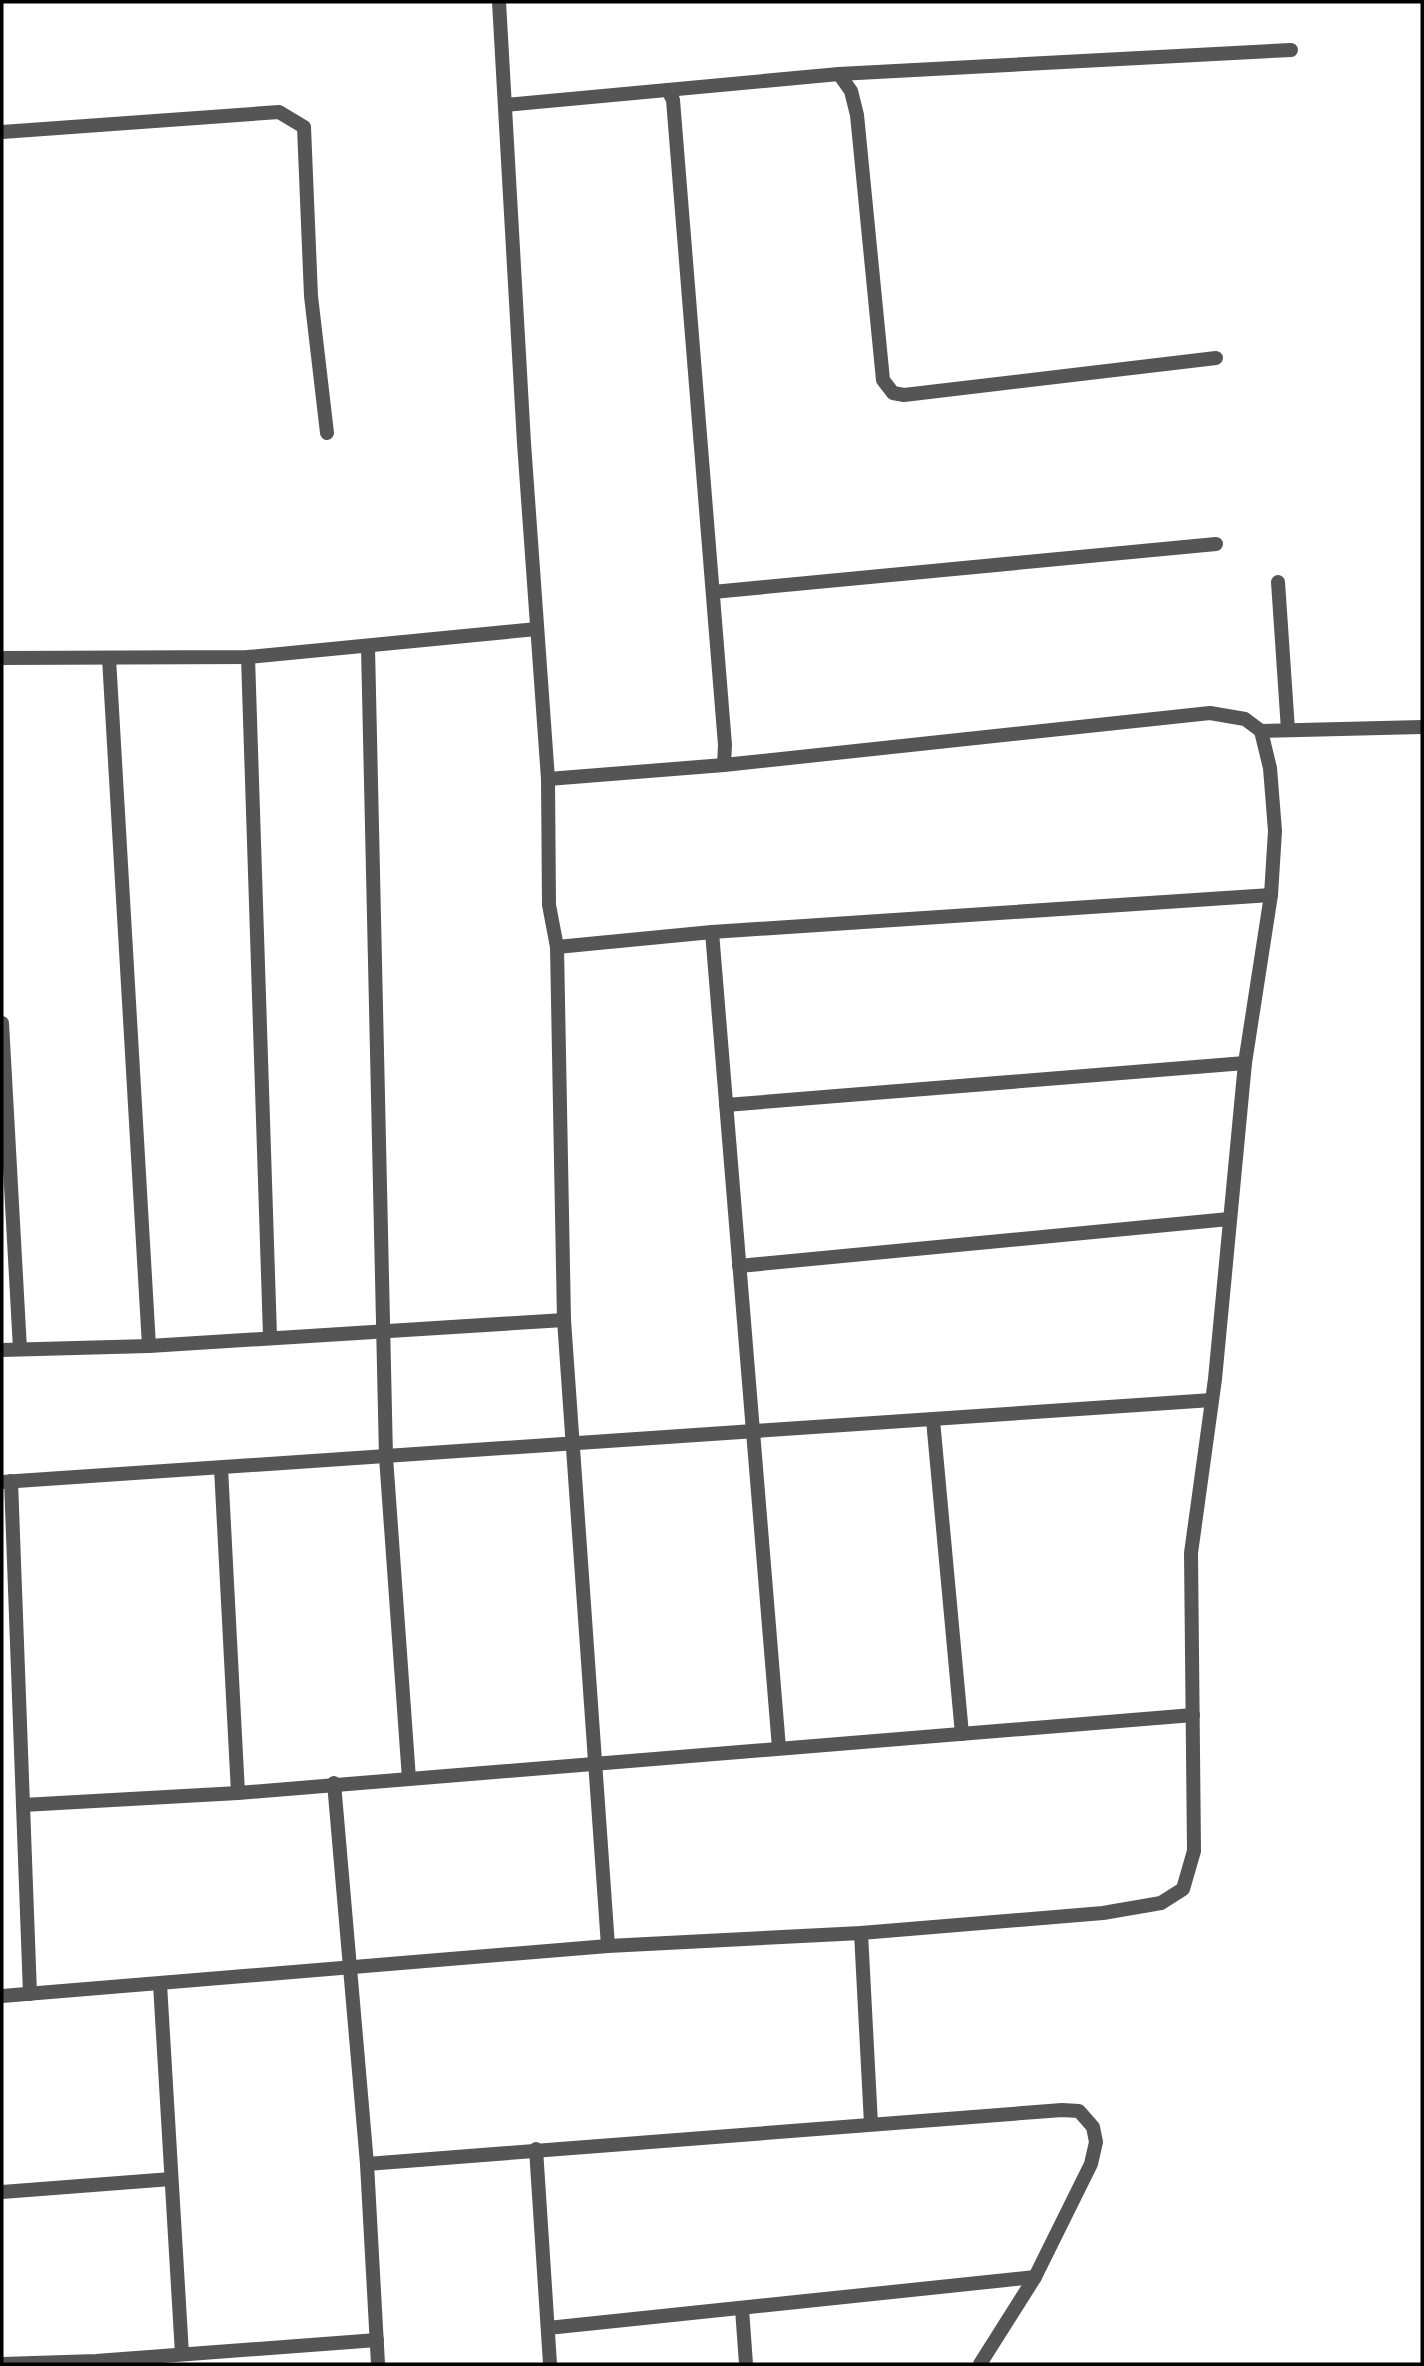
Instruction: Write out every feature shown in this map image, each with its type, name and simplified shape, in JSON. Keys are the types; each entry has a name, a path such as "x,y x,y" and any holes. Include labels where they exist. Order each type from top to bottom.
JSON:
{"street":[{"path":"499,2 548,779 550,905 557,947 564,1321 608,1946"},
{"path":"505,105 839,74 1291,50"},
{"path":"839,74 851,92 857,115 883,380 893,393 904,395 1216,358"},
{"path":"668,90 673,100 713,592 724,765"},
{"path":"2,132 279,111 303,127 311,296 327,433"},
{"path":"713,592 1216,544"},
{"path":"1279,582 1288,730"},
{"path":"2,658 248,657 537,629"},
{"path":"368,647 386,1457 409,1779"},
{"path":"248,657 270,1336"},
{"path":"109,659 149,1346"},
{"path":"548,779 724,765 1210,713 1245,719 1261,731 1422,727"},
{"path":"2,1996 608,1946 861,1933 1103,1913 1161,1903 1183,1889 1194,1851 1191,1553 1212,1400 1245,1063 1271,895 1275,831 1269,768 1261,731"},
{"path":"557,947 712,932 1271,895"},
{"path":"712,932 779,1748"},
{"path":"2,1023 20,1349"},
{"path":"726,1105 1245,1063"},
{"path":"739,1266 1230,1219"},
{"path":"2,1350 149,1346 270,1336 564,1321"},
{"path":"30,1994 6,1481 1212,1400"},
{"path":"933,1420 962,1734"},
{"path":"222,1468 238,1793"},
{"path":"23,1805 238,1793 334,1783 1193,1715"},
{"path":"334,1783 367,2164 378,2364"},
{"path":"861,1933 872,2124"},
{"path":"160,1984 182,2354"},
{"path":"367,2164 536,2149 1079,2111 1093,2127 1096,2142 1091,2164 1035,2277 980,2364"},
{"path":"536,2149 550,2364"},
{"path":"2,2192 171,2179"},
{"path":"548,2328 1035,2277"},
{"path":"743,2309 746,2364"},
{"path":"2,2364 96,2362 377,2340"}]}
